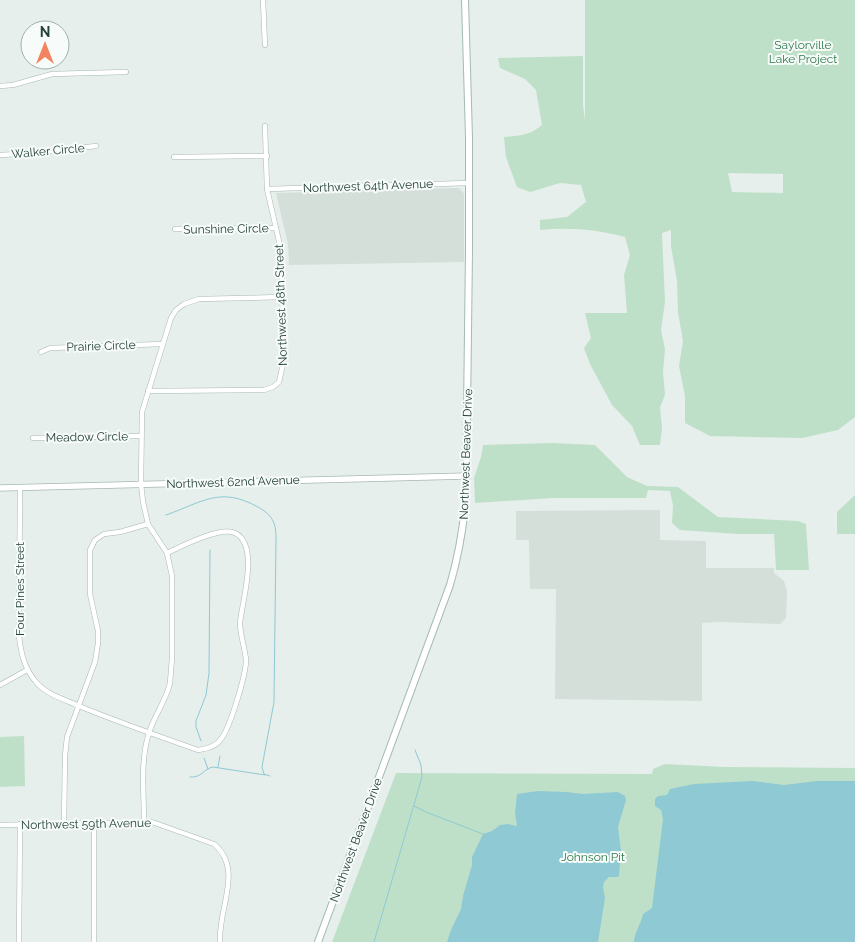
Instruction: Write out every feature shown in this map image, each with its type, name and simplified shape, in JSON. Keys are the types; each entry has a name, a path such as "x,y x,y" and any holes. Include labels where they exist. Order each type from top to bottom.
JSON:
{"main road":[{"name":"Northwest Beaver Drive","path":"318,942 450,585 459,552 464,523 469,183 465,0"}],"street":[{"path":"263,0 265,45"},
{"path":"0,86 13,85 52,74 126,72"},
{"name":"Northwest 48th Street","path":"148,391 264,390 273,387 279,382 283,372 284,360 281,250 267,190 265,126"},
{"name":"Walker Circle","path":"0,154 35,153 96,146"},
{"path":"174,157 267,156"},
{"name":"Northwest 64th Avenue","path":"267,190 469,183"},
{"name":"Sunshine Circle","path":"175,230 276,228"},
{"path":"144,821 146,747 149,732 168,692 172,672 174,603 168,553 148,524 141,484 141,436 144,403 162,344 171,318 176,310 191,301 282,297"},
{"name":"Prairie Circle","path":"41,352 50,348 162,344"},
{"name":"Meadow Circle","path":"33,438 141,436"},
{"name":"Northwest 62nd Avenue","path":"0,488 466,476"},
{"name":"Four Pines Street","path":"20,488 19,636 27,670 37,683 49,693 115,721 198,750 212,747 220,741 226,731 245,671 246,659 240,625 246,591 247,546 240,536 226,531 168,553"},
{"path":"64,823 66,742 95,662 98,643 98,631 90,594 91,546 98,537 104,534 120,532 148,524"},
{"path":"0,685 27,670"},
{"path":"94,822 94,942"},
{"name":"Northwest 59th Avenue","path":"0,825 156,822 214,844 222,850 229,870 220,925 220,942"},
{"path":"19,942 20,824"}],"shaded area":[{"path":"458,188 464,194 464,262 289,265 288,244 276,193"},
{"path":"660,510 660,540 706,541 706,568 774,568 774,573 784,581 787,591 786,618 780,624 702,623 702,701 555,699 556,589 530,589 529,540 516,540 516,511"}],"green space":[{"name":"Saylorville Lake Project","path":"585,0 855,0 855,417 838,430 802,438 710,436 685,423 685,396 679,366 683,341 678,312 677,281 671,246 671,230 662,233 665,302 661,330 665,349 663,372 665,395 660,407 662,428 660,445 640,445 632,426 612,405 590,364 584,348 591,338 585,313 627,313 624,275 630,255 625,237 582,229 540,230 540,220 567,217 586,202 581,185 560,183 530,192 517,187 506,157 504,137 529,133 542,125 536,90 525,79 500,68 498,58 583,56 583,105 585,120","holes":["728,173 783,174 783,193 732,192"]},
{"path":"552,443 595,445 627,477 647,486 678,487 718,517 798,521 806,524 809,570 776,570 774,534 738,534 680,530 672,523 673,505 670,491 648,490 646,498 553,498 475,503 474,478 483,445"},
{"path":"855,495 855,534 837,534 837,512"},
{"path":"24,736 25,786 0,787 0,737"},
{"name":"Johnson Pit","path":"665,764 724,767 855,768 855,942 332,942 396,773 652,774 653,769"}],"water":[{"path":"753,781 784,785 817,781 855,781 855,942 634,942 643,914 652,908 663,819 661,810 655,806 655,799 658,796 667,795 670,789 694,784"},
{"path":"538,791 583,794 618,792 625,796 626,800 618,827 621,851 619,875 618,877 609,877 604,882 605,898 598,942 447,942 461,909 472,865 472,857 483,834 492,831 500,825 517,826 515,813 517,794"}],"waterway":[{"path":"166,515 201,501 222,497 245,501 258,507 270,516 274,523 276,538 274,702 262,767 264,774 270,776"},
{"path":"201,741 196,721 206,695 209,673 210,550"},
{"path":"374,942 422,777 421,765 415,750"},
{"path":"218,767 220,756"},
{"path":"204,758 208,769"},
{"path":"190,777 200,775 213,767 265,775"},
{"path":"414,806 483,834"}]}
